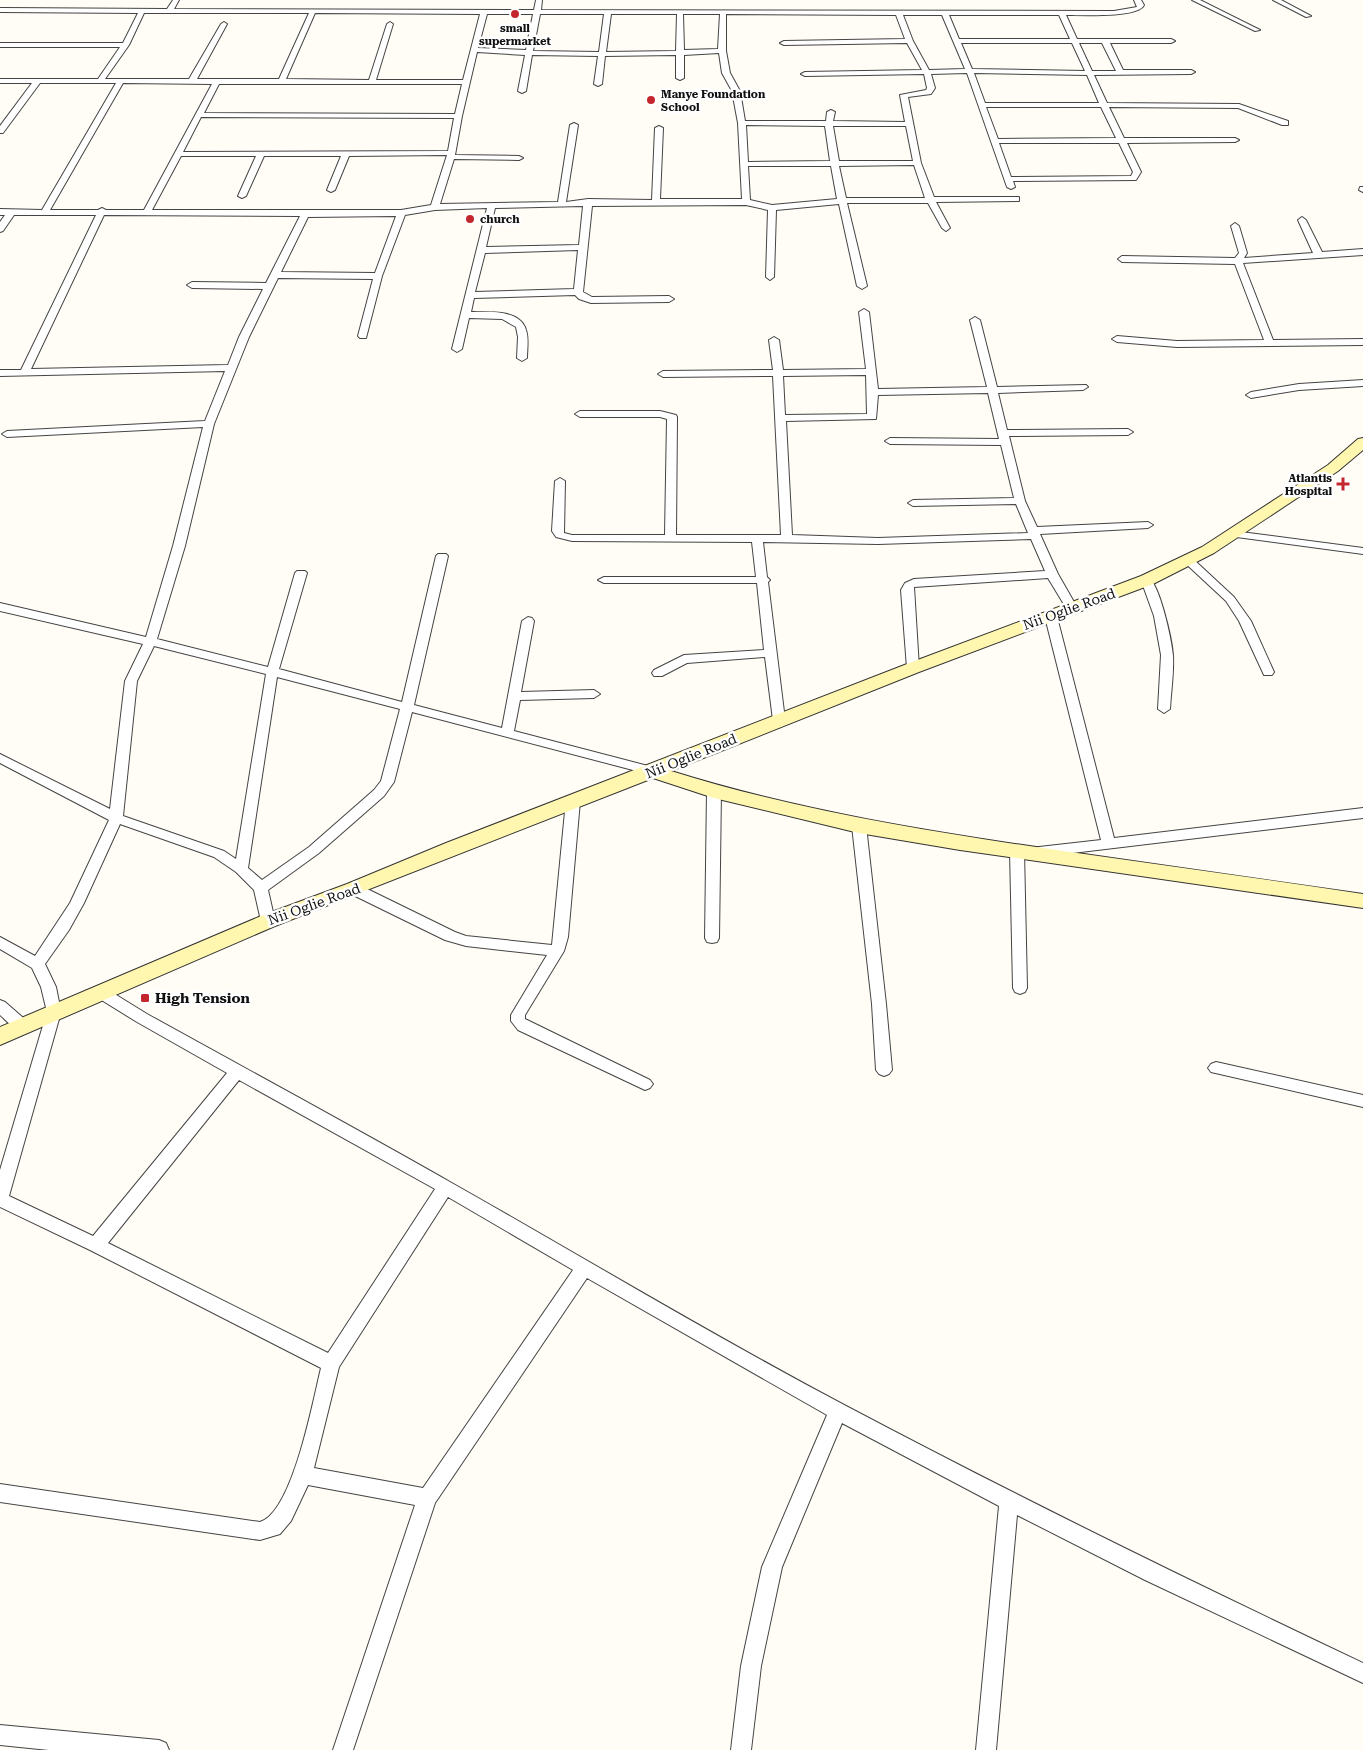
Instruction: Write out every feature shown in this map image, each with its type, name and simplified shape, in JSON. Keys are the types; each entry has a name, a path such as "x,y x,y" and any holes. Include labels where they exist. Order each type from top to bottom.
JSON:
{"street":[{"path":"2,10 12,0"},
{"path":"89,10 96,0"},
{"path":"169,11 176,0"},
{"path":"522,91 539,0"},
{"path":"2,10 313,11 377,9 608,12 628,9 680,12 708,9 723,12 872,9 899,12 944,12 955,9 1032,9 1061,12 1114,13 1140,8 1141,5 1137,0"},
{"path":"1195,0 1256,30"},
{"path":"1276,0 1308,16"},
{"path":"101,80 124,45 142,11"},
{"path":"282,81 313,11"},
{"path":"436,207 451,155 458,116 484,11"},
{"path":"598,84 608,12"},
{"path":"680,12 680,78"},
{"path":"723,12 722,51 726,73 736,92 742,123 746,202"},
{"path":"899,12 909,41 927,72 931,90 904,95 917,163 930,199 946,228"},
{"path":"0,212 401,213 436,207 588,202 746,202 772,208 843,201 930,199 1016,201 970,70 944,12"},
{"path":"1008,179 1133,178 1137,172 1088,73 1061,12"},
{"path":"192,81 224,24"},
{"path":"372,82 390,24"},
{"path":"784,43 909,41"},
{"path":"957,41 1171,41"},
{"path":"1105,41 1120,72"},
{"path":"0,45 124,45"},
{"path":"474,50 530,53 679,53 722,51"},
{"path":"805,74 970,70 1088,73 1191,72"},
{"path":"0,80 467,82"},
{"path":"0,131 38,81"},
{"path":"45,211 121,81"},
{"path":"147,212 180,154 217,81"},
{"path":"982,105 1239,106 1285,123"},
{"path":"831,112 829,125 835,163 862,286"},
{"path":"200,115 458,116"},
{"path":"742,123 910,124"},
{"path":"562,203 574,125"},
{"path":"656,202 659,128"},
{"path":"996,141 1235,140"},
{"path":"242,196 261,153"},
{"path":"180,154 346,153 519,158"},
{"path":"331,190 346,153"},
{"path":"743,164 917,163"},
{"path":"588,202 578,292 582,297 591,300 669,299"},
{"path":"457,349 492,205"},
{"path":"770,277 772,208"},
{"path":"25,372 102,211"},
{"path":"0,229 11,212"},
{"path":"363,336 378,276 401,213"},
{"path":"37,964 64,926 77,903 116,818 131,681 150,642 179,546 210,424 231,368 305,214"},
{"path":"1302,220 1319,256"},
{"path":"1235,226 1243,252 1238,260"},
{"path":"481,250 583,247"},
{"path":"1122,260 1238,260 1363,252"},
{"path":"1238,260 1269,342"},
{"path":"192,285 378,276"},
{"path":"471,295 578,292"},
{"path":"780,418 872,417 873,392 864,312"},
{"path":"466,315 493,316 514,321 520,326 522,335 522,358"},
{"path":"975,320 1020,501 1052,574 1072,609"},
{"path":"1117,339 1177,344 1363,342"},
{"path":"774,340 778,372 787,538"},
{"path":"0,373 231,368"},
{"path":"663,374 870,372"},
{"path":"1252,395 1299,387 1363,383"},
{"path":"873,392 993,391 1083,387"},
{"path":"580,414 660,414 672,417 670,538"},
{"path":"7,434 210,424"},
{"path":"890,441 1128,432"},
{"name":"Nii Oglie Road","path":"0,1036 268,920 354,890 453,848 652,772 1014,628 1051,617 1147,580 1188,560 1233,534 1333,468 1363,442"},
{"path":"560,481 557,532 560,536 572,538 787,538 878,541 1148,525"},
{"path":"912,503 1020,501"},
{"path":"1233,534 1363,551"},
{"path":"757,539 764,580 779,720"},
{"path":"261,888 314,850 379,794 387,782 407,708 442,556"},
{"path":"1188,560 1230,599 1245,621 1268,672"},
{"path":"241,869 272,672 300,573"},
{"path":"913,668 907,590 909,585 914,582 1052,574"},
{"path":"604,580 764,580"},
{"path":"1147,580 1160,616 1167,655 1164,709"},
{"path":"0,607 205,654 652,772 714,791 859,826 1363,901"},
{"path":"1051,617 1109,844"},
{"path":"507,734 528,621"},
{"path":"658,674 684,659 772,654"},
{"path":"514,696 594,694"},
{"path":"0,758 116,818 219,854 241,869 261,888 268,920"},
{"path":"712,938 714,791"},
{"path":"572,801 561,937 557,950 518,1015 518,1021 523,1026 645,1084"},
{"path":"1025,852 1109,844 1363,813"},
{"path":"859,826 879,1004 884,1070"},
{"path":"1020,988 1025,852"},
{"path":"354,890 442,933 466,941 557,950"},
{"path":"0,942 37,964 52,993 54,1012 0,1199 96,1245 331,1364"},
{"path":"100,992 142,1018 444,1186 584,1268 838,1411 1009,1501 1152,1573 1363,1673"},
{"path":"0,1006 23,1026"},
{"path":"1216,1068 1363,1101"},
{"path":"96,1245 237,1071"},
{"path":"0,1493 260,1531 273,1527 284,1514 303,1475 331,1364 444,1186"},
{"path":"343,1750 427,1498 584,1268"},
{"path":"741,1750 751,1666 772,1568 838,1411"},
{"path":"303,1475 427,1498"},
{"path":"986,1750 1009,1501"},
{"path":"0,1735 158,1750"}],"place":[{"name":"small supermarket","path":"515,14"},
{"name":"Manye Foundation School","path":"651,100"},
{"name":"church","path":"470,219"},
{"name":"Atlantis Hospital","path":"1343,484"},
{"name":"High Tension","path":"145,998"}]}
